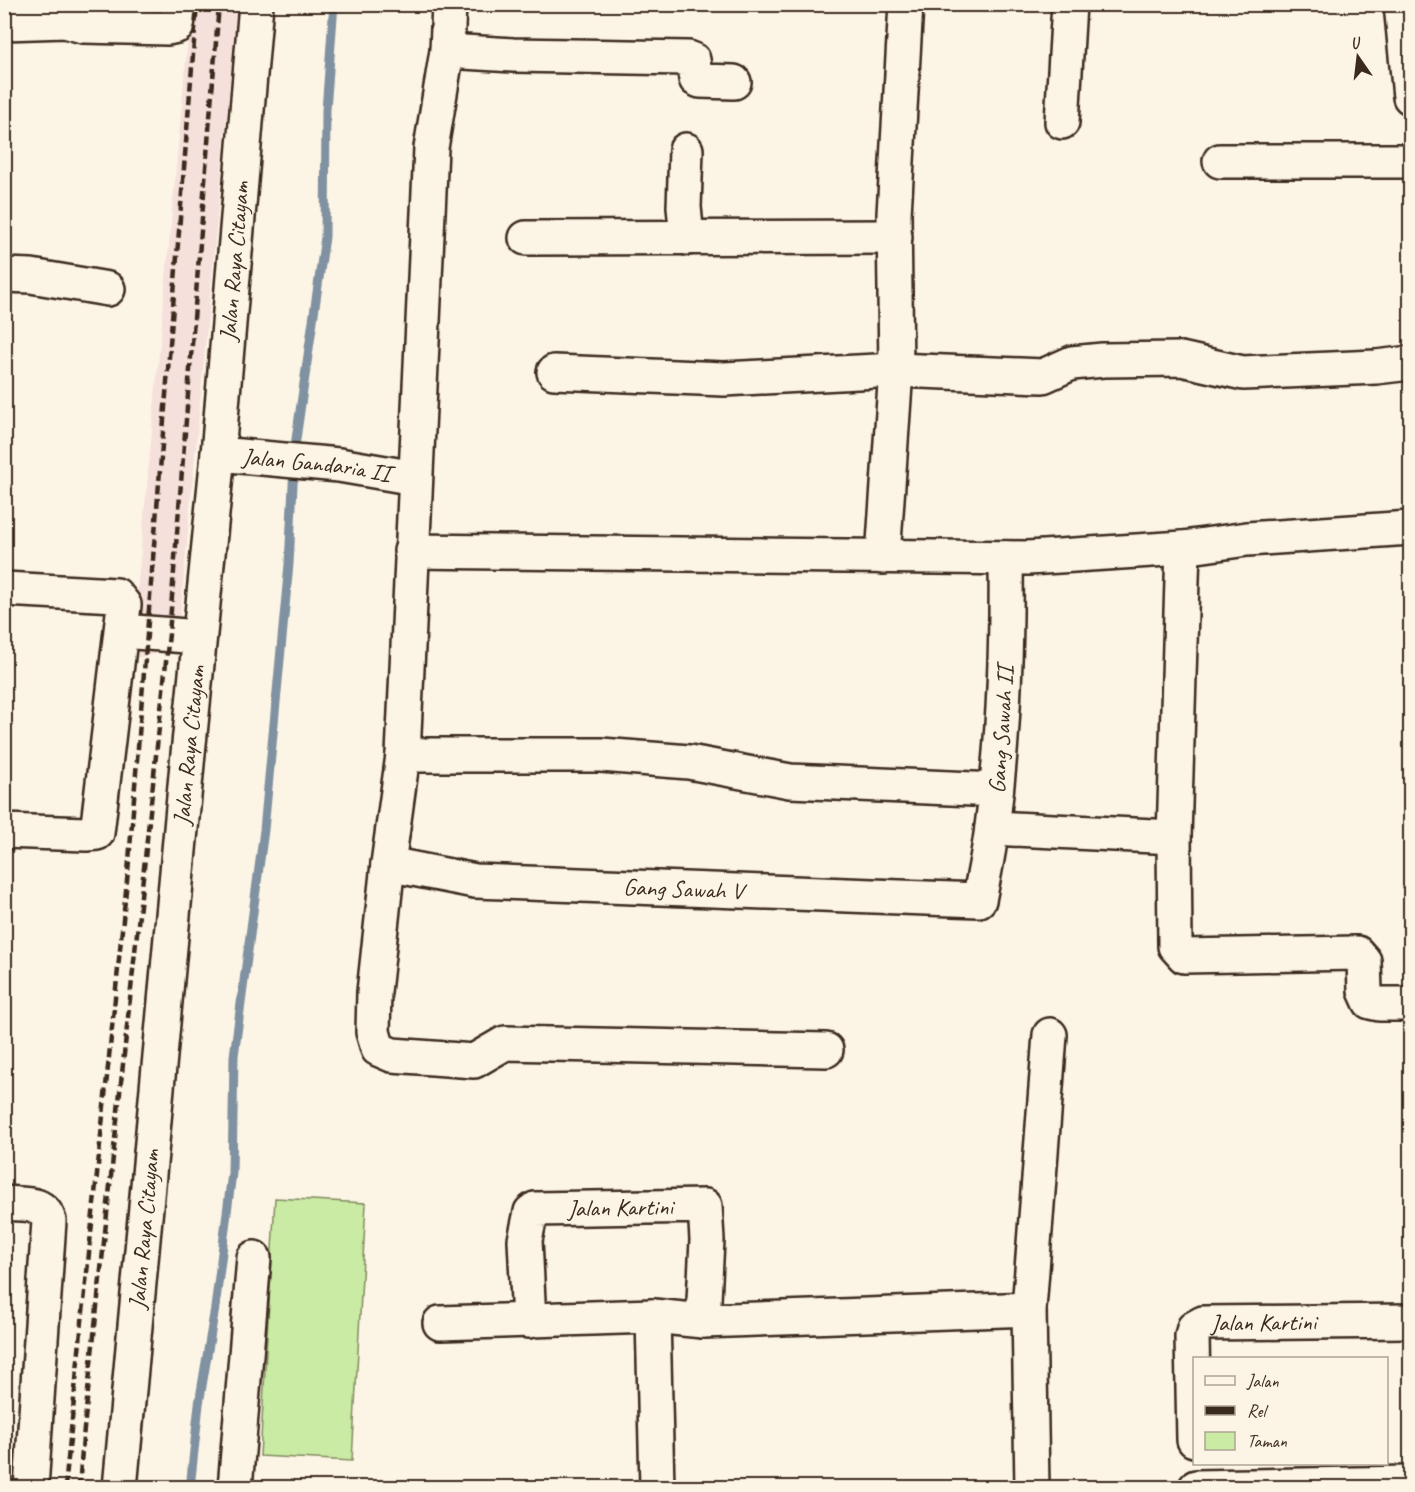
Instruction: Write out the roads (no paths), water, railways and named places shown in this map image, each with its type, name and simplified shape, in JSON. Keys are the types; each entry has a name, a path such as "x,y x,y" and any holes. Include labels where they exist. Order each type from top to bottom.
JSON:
{"street":[{"path":"4,23 65,21 83,26 168,28 177,26 180,4"},
{"name":"Jalan Raya Citayam","path":"120,1488 218,454 256,4"},
{"path":"449,4 447,51 431,148 403,755 374,992 372,1032 378,1049 386,1054 474,1061 505,1043 826,1050"},
{"path":"883,557 896,370 894,214 906,4"},
{"path":"1062,122 1069,4"},
{"path":"1401,4 1410,97"},
{"path":"447,51 513,55 688,58 693,60 696,78 700,81 734,82"},
{"path":"686,150 684,207 687,238"},
{"path":"1220,161 1410,161"},
{"path":"526,238 895,237"},
{"path":"4,275 31,276 108,290"},
{"path":"554,372 724,379 896,370 1043,376 1072,363 1103,360 1181,359 1243,372 1376,367 1410,363"},
{"name":"Jalan Gandaria II","path":"218,454 317,463 415,477"},
{"path":"411,551 1006,558 1184,548 1247,538 1410,528"},
{"path":"1184,548 1174,837 1174,946 1184,956 1357,953 1364,961 1365,991 1371,1002 1410,1004"},
{"name":"Gang Sawah II","path":"979,900 992,828 1003,719 1007,614 1006,558"},
{"path":"4,589 116,595 124,605 97,832 86,834 4,831"},
{"path":"122,631 199,637"},
{"path":"403,755 601,755 688,762 790,781 996,790"},
{"path":"992,828 1174,837"},
{"name":"Gang Sawah V","path":"388,864 476,881 979,900"},
{"path":"1032,1488 1029,1309 1050,1035"},
{"path":"4,1203 38,1206 46,1212 49,1221 31,1488"},
{"name":"Jalan Kartini","path":"529,1321 525,1240 531,1212 536,1209 705,1206 707,1240 703,1321"},
{"path":"235,1488 254,1258"},
{"path":"440,1323 653,1316 703,1321 1029,1309"},
{"path":"653,1316 657,1488"},
{"name":"Jalan Kartini","path":"1193,1388 1192,1336 1194,1328 1203,1323 1410,1321"},
{"path":"1195,1465 1196,1487 1410,1483"}],"waterway":[{"path":"190,1488 199,1404 215,1308 232,1173 234,1056 264,830 289,564 295,446 325,237 326,110 334,4"}],"railway":[{"path":"65,1488 129,861 197,4"},
{"path":"79,1488 169,634 219,4"}]}
